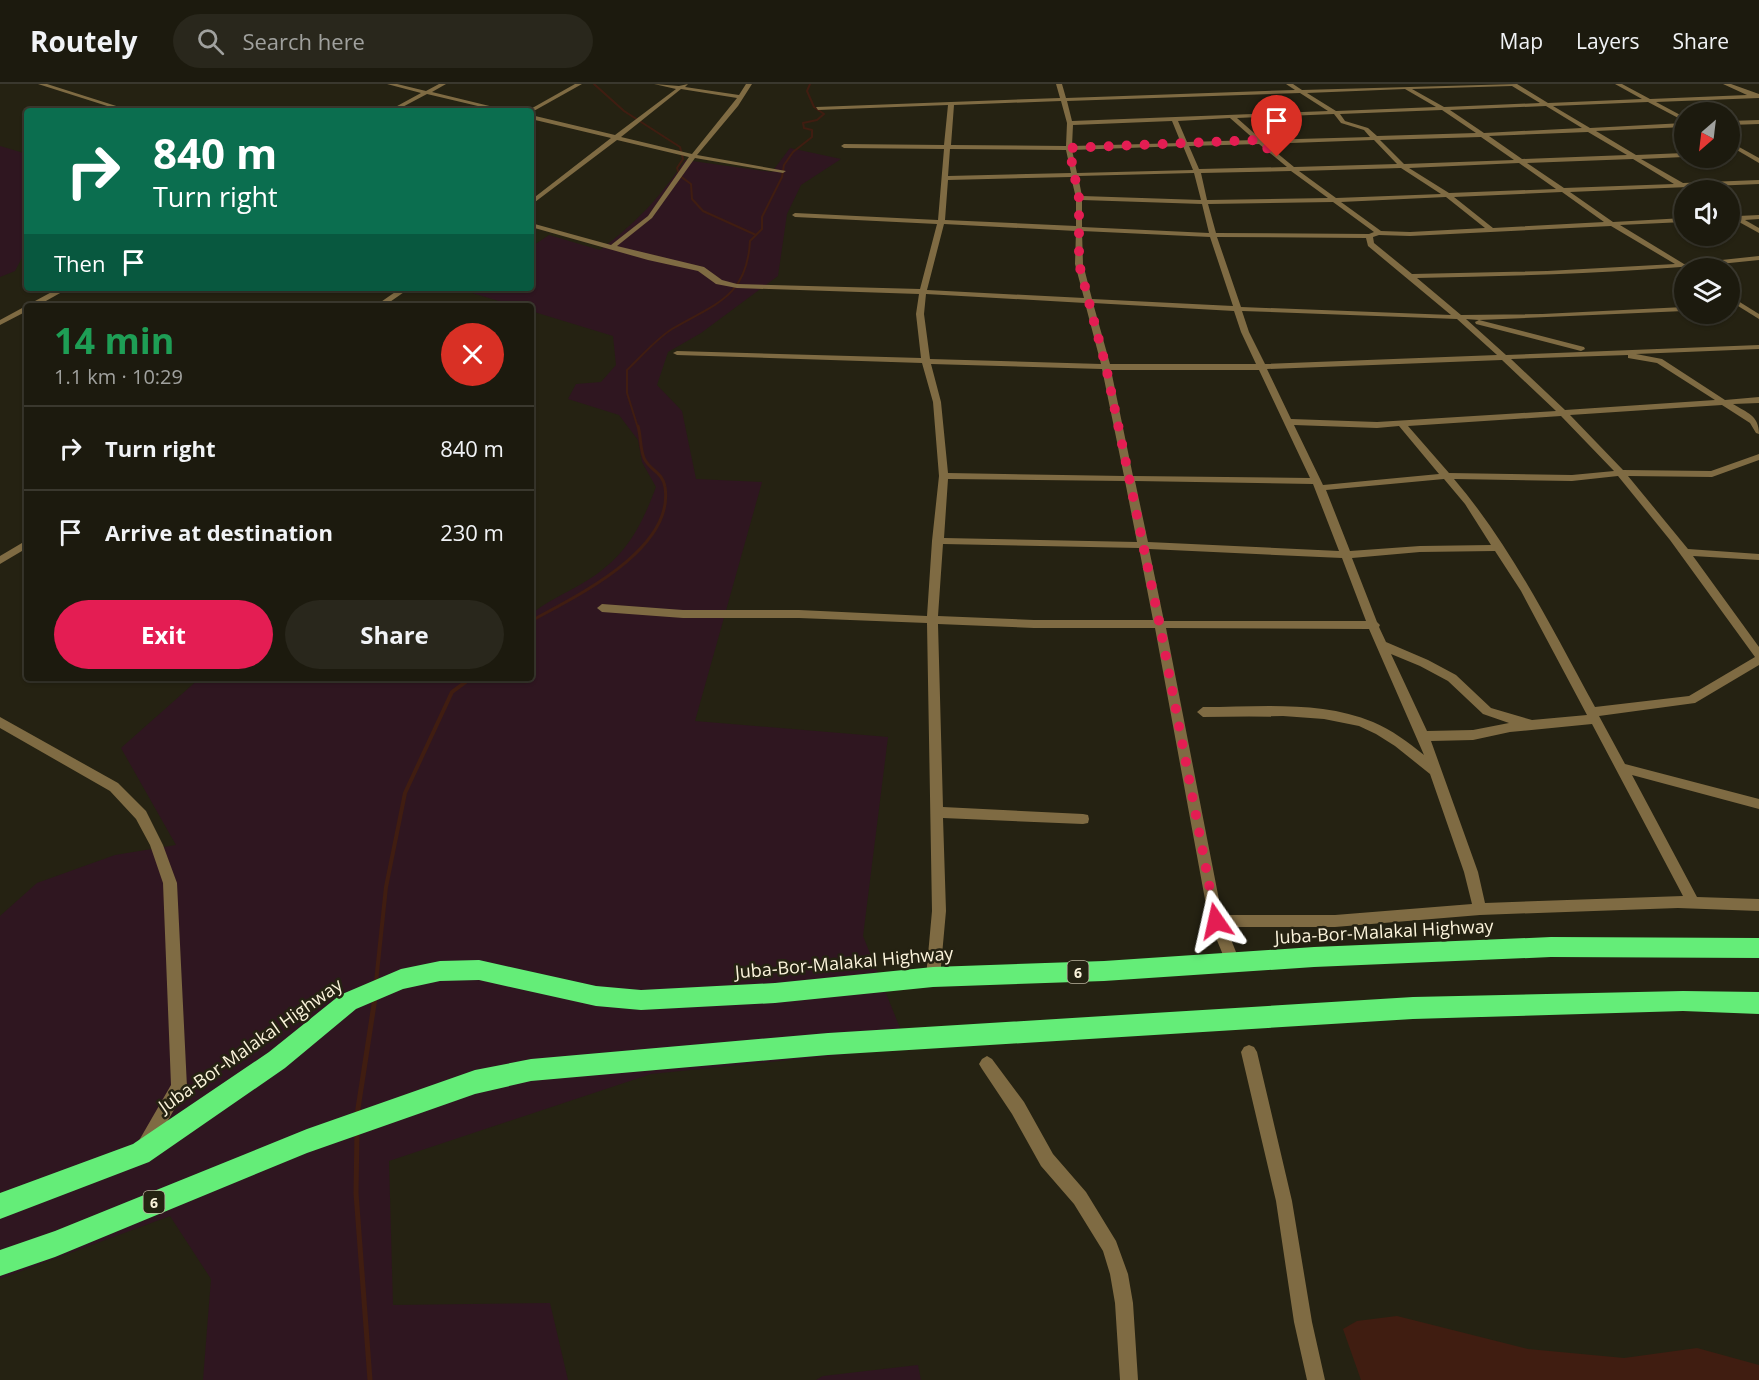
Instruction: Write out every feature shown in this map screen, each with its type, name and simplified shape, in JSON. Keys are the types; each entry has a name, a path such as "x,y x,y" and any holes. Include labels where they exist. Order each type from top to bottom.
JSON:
{"highway":[{"name":"Juba-Bor-Malakal Highway","path":"0,1206 140,1153 277,1060 348,1002 400,979 440,971 479,970 596,996 641,1000 775,993 933,977 1104,971 1233,962 1551,947 1759,948"},
{"name":"6","path":"0,1263 55,1244 307,1140 475,1082 531,1070 828,1044 1413,1008 1683,1001 1759,1003"}],"street":[{"path":"41,84 119,108"},
{"path":"390,84 495,108"},
{"path":"397,108 443,84"},
{"path":"534,109 579,84"},
{"path":"657,84 684,85 741,97"},
{"path":"612,247 650,217 693,156 749,84"},
{"path":"1059,84 1066,101 1070,123 1069,148 1079,198 1077,229 1079,264 1106,367 1160,626 1216,921 1233,962"},
{"path":"1289,84 1337,114 1343,122 1366,129 1377,137 1385,150 1402,166 1449,196 1490,230"},
{"path":"1399,84 1446,110 1609,222 1674,261"},
{"path":"818,108 1511,84 1553,106 1674,181"},
{"path":"1618,84 1674,113"},
{"path":"1726,84 1758,97"},
{"path":"534,201 684,85"},
{"path":"1070,123 1758,97"},
{"path":"933,977 939,911 939,812 933,720 932,619 944,476 937,402 926,362 920,314 922,291 941,221 951,104"},
{"path":"1232,117 1258,140 1379,233"},
{"path":"534,118 693,156 783,171"},
{"path":"1174,119 1197,172 1213,235 1238,311 1318,485 1381,645 1423,736 1471,872 1480,909"},
{"path":"1740,123 1759,122"},
{"path":"844,146 948,149 1069,148 1258,140 1482,135 1674,126"},
{"path":"1740,150 1759,161"},
{"path":"1740,152 1759,152"},
{"path":"945,178 1402,166 1674,155"},
{"path":"1740,183 1759,182"},
{"path":"1079,198 1206,202 1336,200 1566,192 1674,185"},
{"path":"795,216 1213,235 1369,236 1379,233 1674,220"},
{"path":"1740,217 1759,217"},
{"path":"1740,221 1759,231"},
{"path":"534,226 693,267 719,282 737,286 922,291 1090,299 1238,311 1458,317 1674,309"},
{"path":"1369,236 1371,244 1504,358 1564,414 1620,472 1684,552 1759,655"},
{"path":"1740,260 1759,258"},
{"path":"1411,276 1506,275 1674,267"},
{"path":"37,303 59,291"},
{"path":"384,303 402,291"},
{"path":"1741,306 1759,304"},
{"path":"1741,306 1759,317"},
{"path":"0,323 24,310"},
{"path":"1458,317 1598,353 1659,361 1753,421 1759,431"},
{"path":"676,353 1106,367 1262,367 1759,347"},
{"path":"1288,422 1348,426 1759,400"},
{"path":"1401,423 1468,502 1526,590 1693,902"},
{"path":"944,476 1129,478 1318,485 1447,476 1572,478 1620,472 1712,474 1759,457"},
{"path":"937,541 1143,545 1346,555 1420,549 1497,548"},
{"path":"0,561 24,545"},
{"path":"1684,552 1759,557"},
{"path":"602,608 683,614 799,614 1034,624 1375,625"},
{"path":"1381,645 1424,663 1452,678 1487,711 1535,726"},
{"path":"1423,736 1473,735 1510,727 1535,726 1691,700 1759,660"},
{"path":"1203,712 1283,712 1361,722 1389,736 1434,770"},
{"path":"0,722 114,787 141,815 156,845 170,883 179,1087 140,1153"},
{"path":"1619,767 1759,804"},
{"path":"939,812 1083,819"},
{"path":"1216,921 1335,921 1480,909 1693,902 1759,905"},
{"path":"1249,1052 1284,1201 1303,1322 1316,1380"},
{"path":"987,1064 1018,1108 1047,1160 1080,1198 1110,1247 1125,1302 1129,1380"}],"shaded area":[{"path":"0,146 24,153 24,254 15,271 0,277"},
{"path":"790,148 841,159 801,185 787,214 778,276 701,333 668,352 657,385 682,411 696,479 762,482 695,721 888,737 863,936 908,1048 651,1074 389,1161 393,1305 550,1303 568,1380 203,1380 211,1279 170,1216 0,1279 0,916 37,883 115,855 176,845 121,748 197,681 534,681 534,612 597,574 620,553 637,530 656,487 642,462 638,440 619,415 568,399 576,384 601,382 616,365 613,336 534,312 534,303 505,303 466,291 534,291 534,245 549,235 600,250 647,209 685,160 772,172"},
{"path":"1397,1316 1528,1349 1624,1358 1697,1348 1759,1365 1759,1380 1361,1380 1343,1329 1357,1321"},
{"path":"918,1365 921,1380 816,1380 823,1376"}],"waterway":[{"path":"594,84 624,111 680,147 683,159 677,168 680,176 691,184 692,199 703,211 756,235"},
{"path":"756,235 762,229 762,217 782,177 784,165 793,152 812,137 812,130 804,128 803,123 817,120 824,114 814,107 807,91 810,84"},
{"path":"638,428 627,393 627,370 666,333 726,297 742,275 748,260 750,241 756,235"},
{"path":"534,619 595,585 618,569 638,551 654,531 664,510 665,487 662,478 644,458 638,426"},
{"path":"376,982 386,887 405,793 452,692 467,681"},
{"path":"357,1115 375,998"},
{"path":"357,1132 356,1193 370,1380"}],"route":[{"path":"1216,921 1160,626 1106,367 1079,264 1077,229 1079,198 1069,148 1258,140 1277,157"}]}
